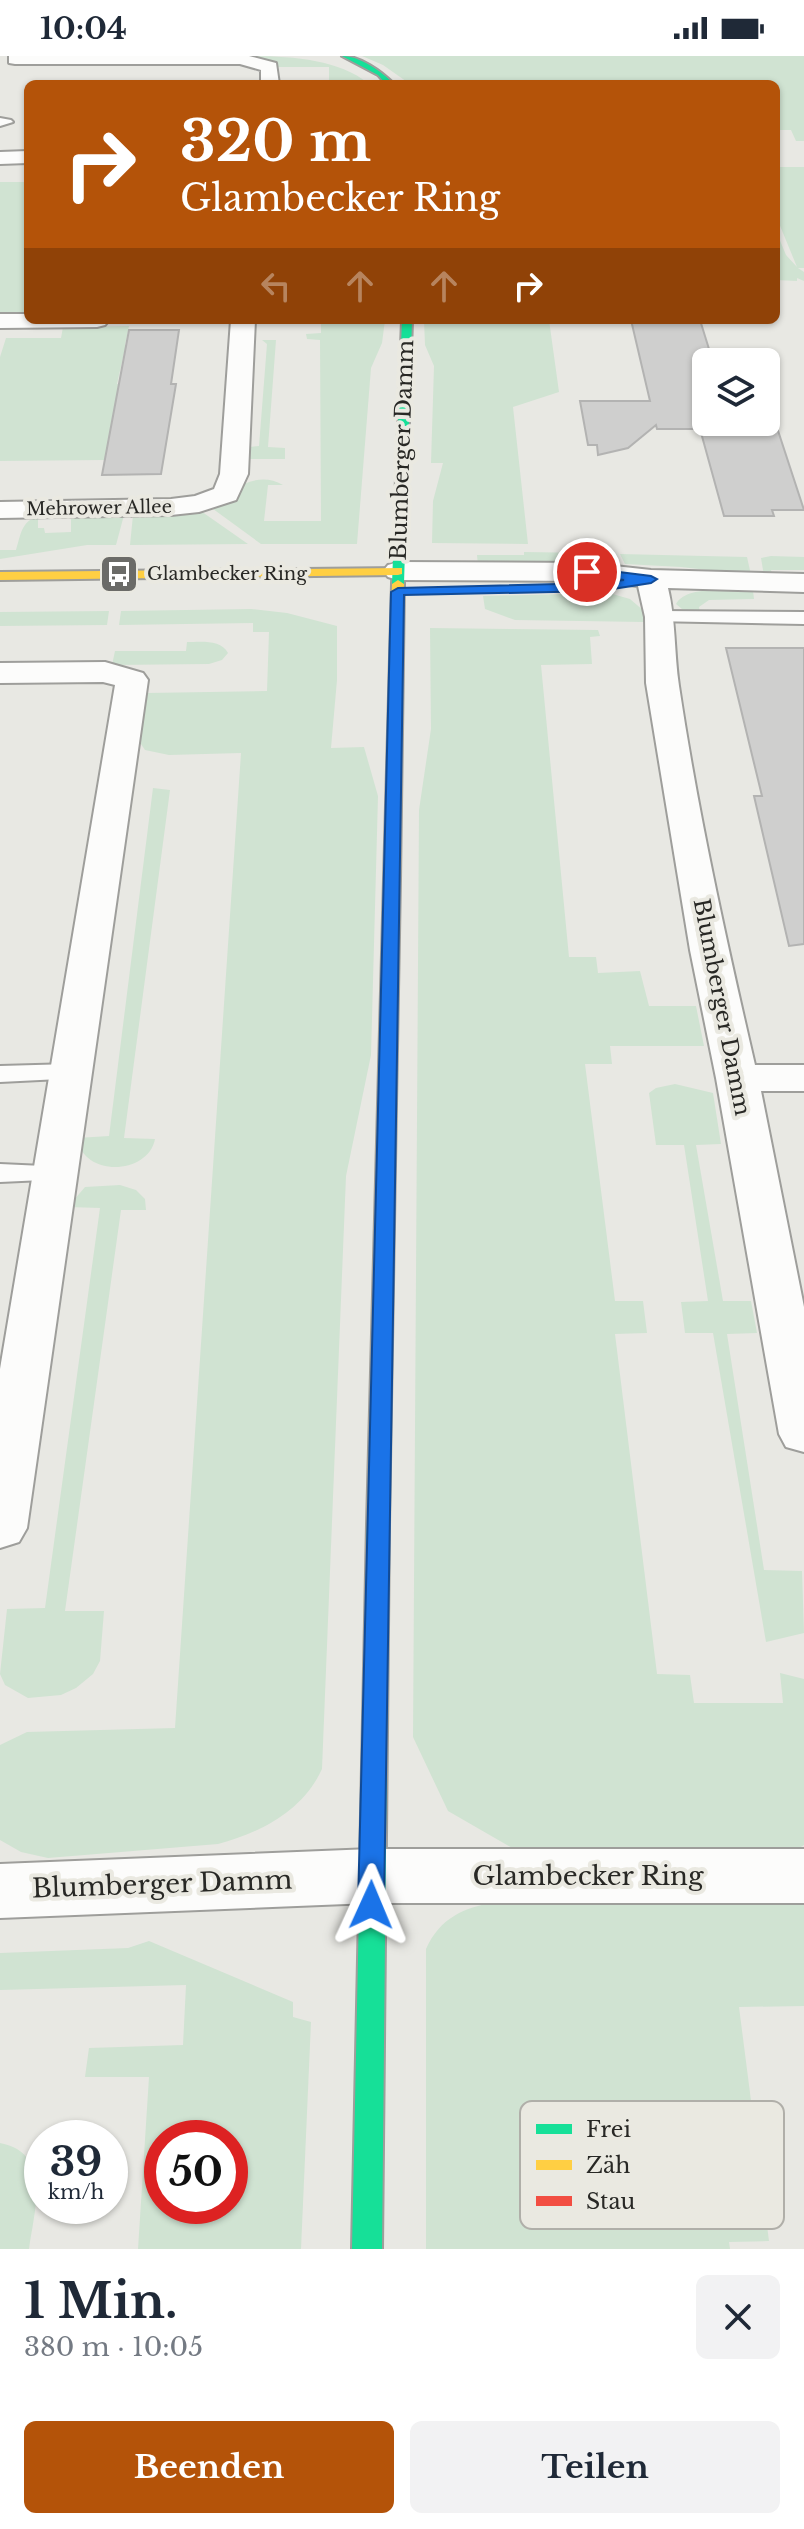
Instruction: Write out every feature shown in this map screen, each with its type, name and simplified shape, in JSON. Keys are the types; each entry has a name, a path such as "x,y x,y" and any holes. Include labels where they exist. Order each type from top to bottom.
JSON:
{"main road":[{"path":"345,56 386,80"},
{"name":"Blumberger Damm","path":"367,2249 393,585 407,324"},
{"path":"0,576 393,585"}],"street":[{"path":"5,75 15,58 241,59 270,76"},
{"path":"0,158 24,157"},
{"path":"0,321 24,321"},
{"name":"Mehrower Allee","path":"0,510 171,507 199,504 226,494 234,474 243,324"},
{"path":"393,585 600,587 651,579 804,583"},
{"name":"Blumberger Damm","path":"651,579 660,617 662,683 709,950 737,1078 804,1434"},
{"path":"0,673 105,672 132,680 0,1528"},
{"path":"737,1078 804,1078"},
{"name":"Blumberger Damm","path":"0,1891 371,1876"},
{"name":"Glambecker Ring","path":"371,1876 804,1876"}],"lane":[{"path":"660,617 804,618"},
{"path":"0,1074 71,1072"},
{"path":"0,1173 55,1173"}],"green space":[{"path":"234,56 288,57 323,63 363,80 329,80 329,67 277,67"},
{"path":"362,56 804,56 804,141 796,141 791,130 780,130 780,80 404,80 383,65"},
{"path":"780,167 804,167 804,268 798,268 804,272 804,281 797,278 797,281 780,280 780,241 786,255 797,267 780,226"},
{"path":"0,182 24,182 24,313 0,313"},
{"path":"321,324 384,324 382,343 371,368 357,544 261,544 209,506 244,484 263,479 283,485 268,485 264,521 321,521 320,340 307,339 306,334 321,333"},
{"path":"424,324 550,324 559,392 513,407 528,544 432,543 433,501 443,463 431,463 434,366 425,345"},
{"path":"129,326 125,345 129,346 128,353 124,353 117,384 122,385 105,460 0,461 0,357 6,338 61,338 63,327"},
{"path":"262,340 276,340 268,447 285,448 285,459 241,459 242,448 259,446 267,344"},
{"path":"198,509 248,544 130,545 133,515"},
{"path":"124,515 116,545 87,545 0,559 0,550 16,550 25,525 38,516 38,528 44,528 45,533 71,532 71,516"},
{"path":"524,552 592,553 590,565 478,566 477,555 524,555"},
{"path":"620,554 747,557 751,575 625,564"},
{"path":"804,557 804,570 771,570 773,578 764,576 761,558"},
{"path":"700,591 753,591 754,599 709,600 699,607 700,612 682,609 676,604 682,598"},
{"path":"609,593 630,599 644,611 644,622 515,620 485,609 483,596"},
{"path":"251,609 287,613 337,626 337,680 331,748 364,747 378,796 371,1055 346,1176 322,1769 304,1797 292,1808 264,1827 234,1839 218,1844 48,1858 21,1852 0,1840 0,1745 27,1732 175,1728 241,753 169,755 145,750 139,741 146,693 267,691 269,632 253,632 253,623 119,625 121,611"},
{"path":"109,611 107,625 0,626 0,612"},
{"path":"430,628 598,630 600,636 590,637 592,664 541,665 569,957 596,957 598,973 640,971 649,1006 696,1006 704,1046 610,1046 612,1064 585,1064 615,1301 643,1301 647,1333 615,1334 657,1674 690,1675 694,1703 783,1703 780,1673 804,1679 804,1845 793,1852 521,1853 448,1811 413,1737 419,810 431,729"},
{"path":"187,642 216,643 228,653 222,660 209,664 112,665 115,651 186,651"},
{"path":"153,788 170,790 124,1138 155,1139 150,1151 130,1165 103,1166 82,1151 77,1138 109,1136"},
{"path":"675,1084 713,1093 721,1144 696,1145 723,1301 751,1301 757,1333 727,1334 764,1570 802,1571 804,1633 766,1642 713,1333 685,1333 681,1302 708,1301 684,1145 656,1145 649,1093 656,1088"},
{"path":"120,1185 136,1190 145,1199 146,1210 121,1210 65,1611 104,1611 100,1661 93,1674 76,1688 61,1695 28,1698 5,1685 0,1674 7,1609 45,1608 100,1208 68,1207 85,1187"},
{"path":"495,1902 804,1903 804,2006 739,2007 751,2101 520,2101 520,2229 767,2229 769,2241 729,2242 730,2249 426,2249 426,1949 446,1922 473,1908"},
{"path":"149,1941 293,2002 293,2017 311,2022 301,2249 138,2249 144,2155 144,2224 248,2224 248,2120 146,2120 149,2077 85,2077 89,2048 183,2045 186,1985 0,1990 0,1953 128,1948"},
{"path":"0,2143 24,2155 24,2224 33,2224 29,2249 0,2249"}],"building":[{"path":"632,324 701,324 709,348 692,348 692,429 657,429 656,425 628,448 598,455 597,445 588,445 580,401 650,401"},
{"path":"129,330 179,330 171,384 176,384 161,474 102,475"},
{"path":"702,436 780,436 804,510 772,510 774,516 724,516"},
{"path":"726,648 804,648 804,944 789,946 754,796 762,796"}],"traffic: fast":[{"path":"345,56 386,80"},
{"path":"398,584 407,324"},
{"path":"367,2249 378,1525"}],"traffic: slow":[{"path":"0,576 398,571"},
{"path":"392,879 398,584"},
{"path":"378,1525 387,1104"}],"traffic: jam":[{"path":"387,1104 392,879"}],"place":[{"name":"Glambecker Ring","path":"119,574"}],"route":[{"path":"371,1905 398,592 600,587 651,579 587,572"}]}
